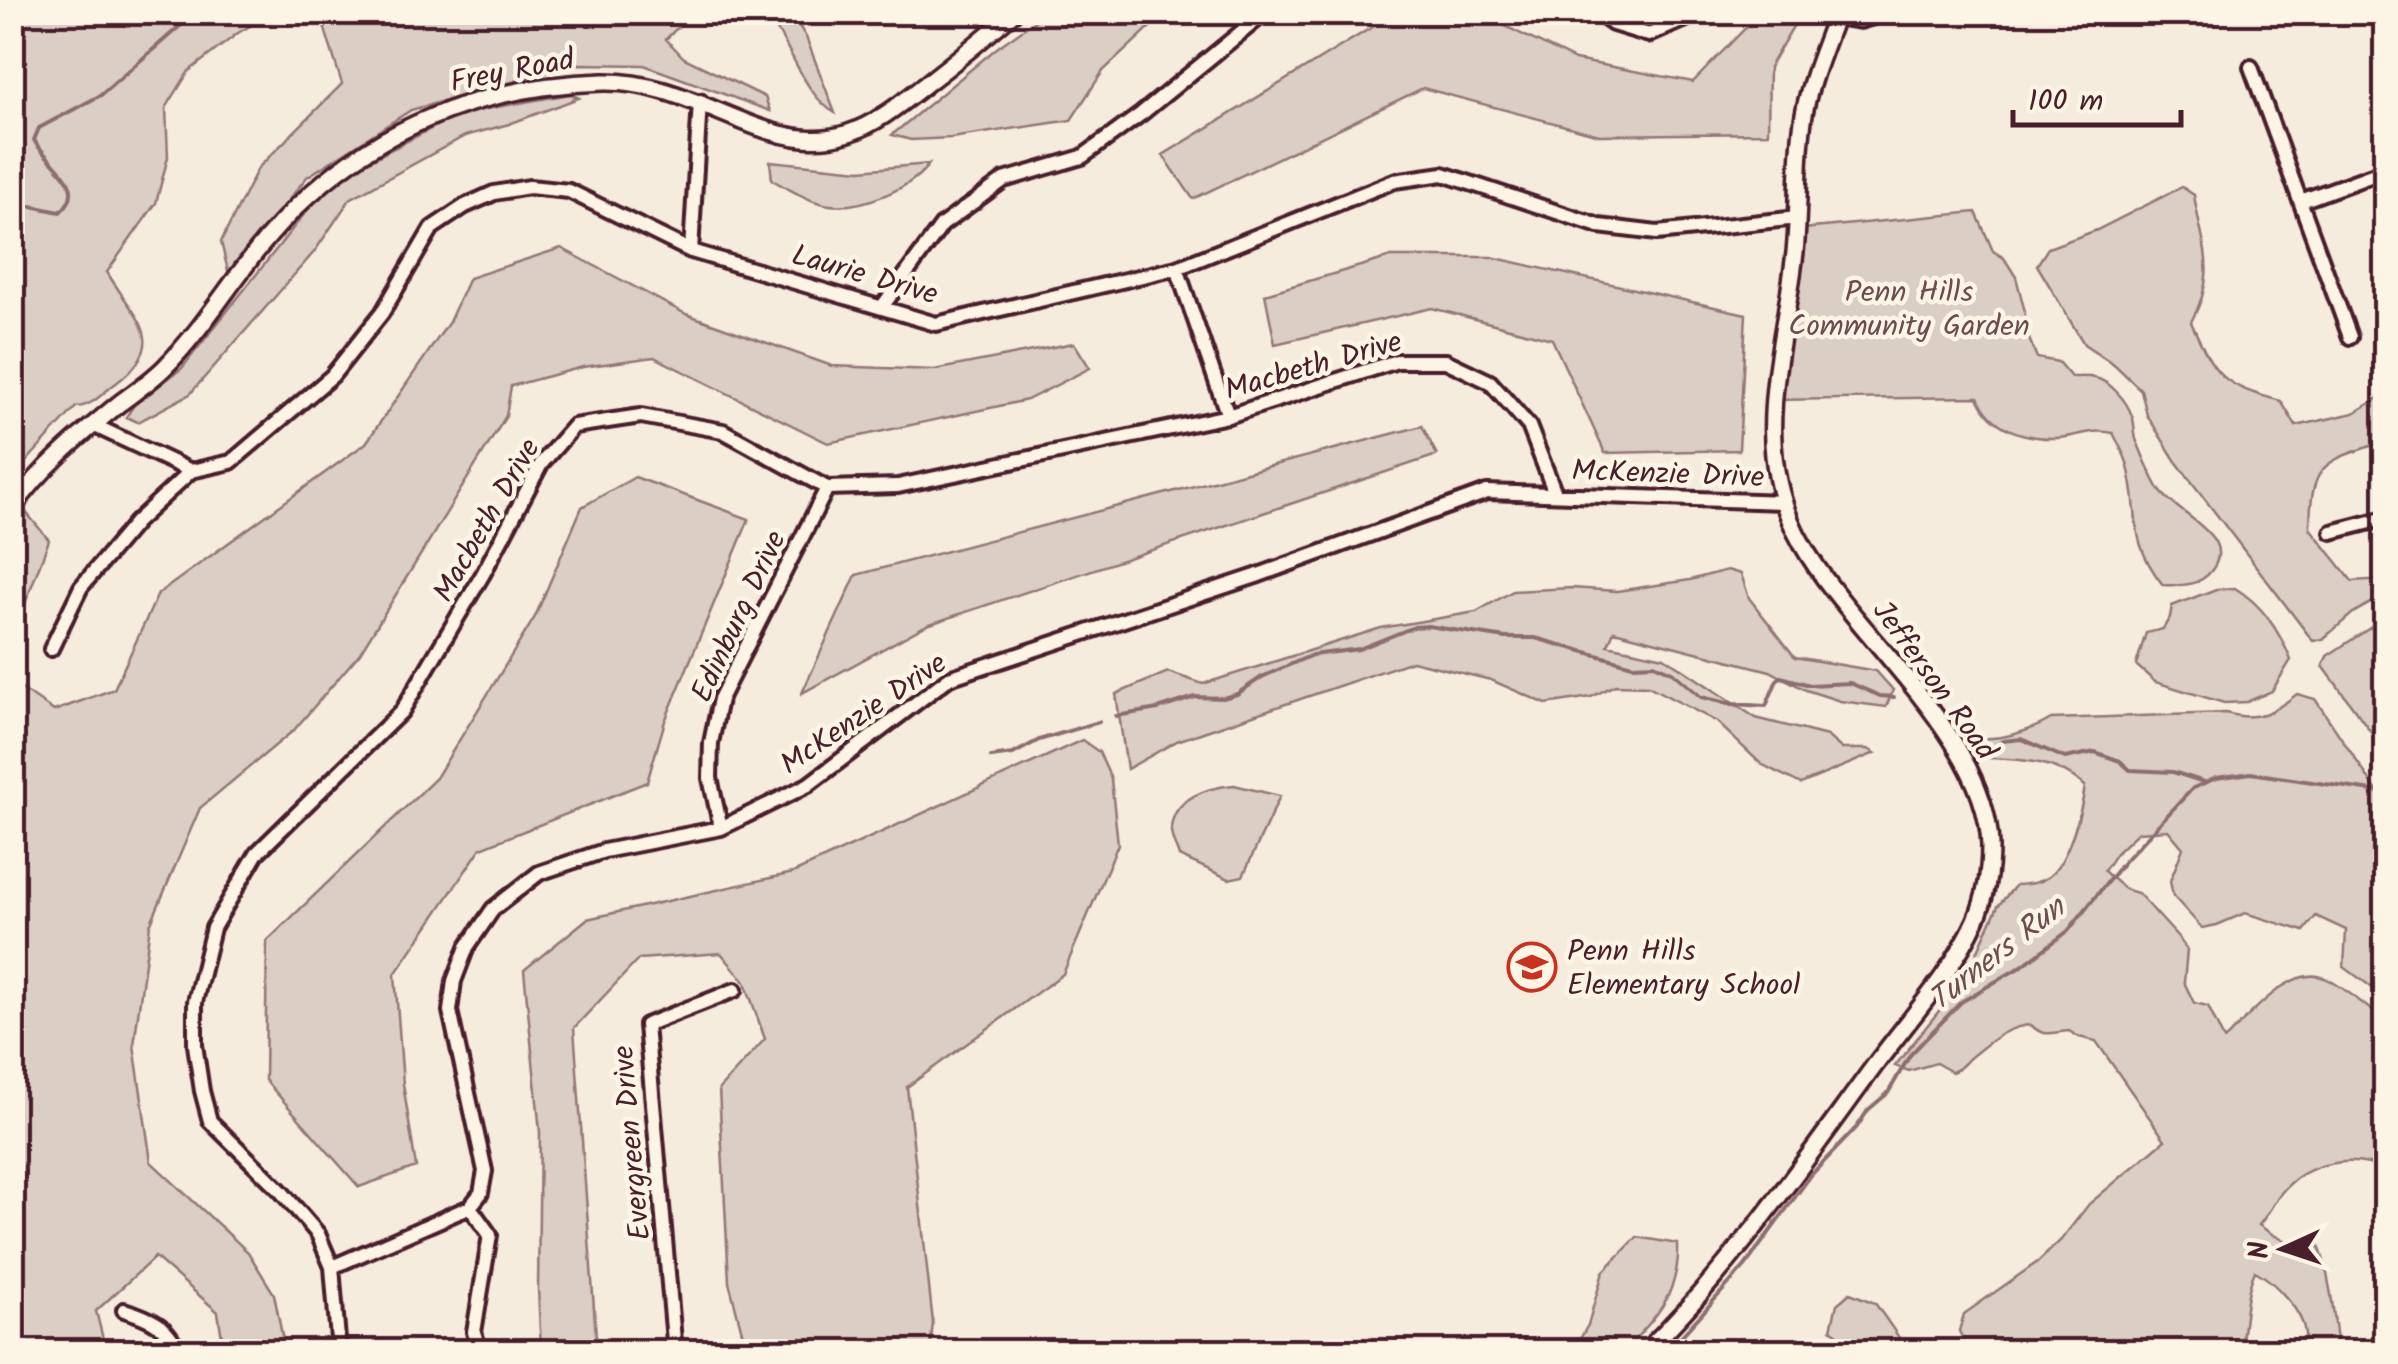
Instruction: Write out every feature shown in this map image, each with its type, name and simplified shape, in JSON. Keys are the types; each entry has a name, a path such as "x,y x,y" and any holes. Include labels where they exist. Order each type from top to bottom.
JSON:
{"street":[{"name":"Frey Road","path":"12,508 25,489 93,425 166,368 269,236 320,182 388,135 459,105 564,84 656,88 795,137 821,139 850,134 881,120 1014,12"},
{"path":"882,307 942,225 1004,180 1082,157 1142,114 1266,12"},
{"path":"1596,12 1613,24 1650,35 1688,18 1691,12"},
{"path":"1836,15 1860,21 1890,12"},
{"name":"Jefferson Road","path":"1646,1352 1692,1306 1959,951 1986,891 1989,827 1976,783 1932,714 1812,560 1784,502 1774,454 1771,406 1789,300 1804,113 1836,15"},
{"path":"2251,67 2350,337"},
{"path":"692,251 700,101"},
{"path":"2301,201 2386,170"},
{"name":"Laurie Drive","path":"191,471 231,462 332,376 382,313 432,228 480,200 529,187 569,191 692,251 936,324 1176,268 1394,181 1443,174 1600,226 1657,233 1798,218"},
{"path":"1176,268 1228,416"},
{"name":"Macbeth Drive","path":"340,1352 332,1268 318,1234 210,1121 195,1045 195,1002 214,928 258,853 402,711 484,574 541,464 574,426 641,416 722,431 827,488 898,486 1228,416 1397,362 1446,360 1490,382 1529,426 1555,493"},
{"path":"51,650 81,587 136,522 191,471 93,425"},
{"name":"Edinburg Drive","path":"721,828 710,778 711,742 720,700 827,488"},
{"name":"McKenzie Drive","path":"470,1207 481,1193 485,1171 450,1011 454,982 467,947 493,909 539,874 604,850 721,828 808,785 949,678 1256,576 1487,492 1784,502"},
{"path":"2332,532 2386,518"},
{"name":"Evergreen Drive","path":"675,1352 646,1025 735,990"},
{"path":"332,1268 470,1207 490,1235 474,1332 480,1352"},
{"path":"124,1310 154,1319 176,1344 177,1352"}],"green space":[{"path":"13,12 272,13 238,33 189,71 166,108 168,157 156,203 107,272 143,330 142,355 132,369 97,399 76,407 13,476"},
{"path":"1397,12 1478,13 1575,60 1693,82 1760,13 1801,13 1769,67 1768,133 1599,135 1423,88 1193,199 1163,155"},
{"path":"320,13 692,13 666,39 684,58 765,97 770,111 644,65 578,64 411,110 307,177 229,275 221,242 258,168 342,84"},
{"path":"765,13 791,13 806,37 835,113 805,81"},
{"path":"1046,13 1165,13 1103,71 1071,120 951,138 911,140 892,135 998,47"},
{"path":"570,94 579,98 465,136 350,199 315,251 190,394 138,422 126,417 134,405 182,368 313,203 354,169 446,121 475,111"},
{"path":"770,161 860,170 929,164 898,189 856,204 830,205 815,202 772,180"},
{"path":"2182,187 2194,195 2206,259 2204,288 2191,322 2214,367 2233,384 2281,401 2296,426 2354,413 2385,394 2385,441 2326,466 2314,488 2310,528 2352,581 2385,579 2385,595 2353,613 2323,639 2313,641 2175,460 2147,415 2141,390 2115,365 2084,344 2037,265 2048,248 2097,230"},
{"name":"Penn Hills Community Garden","path":"1976,212 1993,251 2004,258 2016,277 2025,312 2023,324 2037,358 2058,362 2071,377 2101,380 2117,393 2130,410 2136,439 2159,489 2211,536 2218,557 2202,579 2183,585 2163,585 2151,568 2139,538 2127,463 2113,433 2058,438 2021,434 1991,417 1978,397 1771,400 1803,229"},
{"path":"561,248 686,314 832,366 934,370 1074,343 1090,368 1027,400 828,443 654,357 583,367 511,386 506,416 360,653 294,730 200,808 150,925 134,1045 151,1162 248,1252 274,1294 285,1351 224,1351 218,1312 155,1257 96,1311 106,1351 13,1351 13,683 54,711 114,689 158,594 366,443 449,322 469,278"},
{"path":"1391,257 1491,257 1746,314 1739,450 1605,453 1552,339 1432,308 1275,344 1265,294"},
{"path":"1422,426 1437,455 927,625 802,693 856,575"},
{"path":"635,477 749,519 665,721 647,782 481,848 395,974 403,1084 416,1167 359,1187 265,1080 267,941 436,778 535,617 582,507"},
{"path":"25,511 49,540 13,636 13,534"},
{"path":"1727,570 1741,574 1749,598 1795,657 1876,671 1893,690 1886,707 1840,701 1806,690 1770,671 1614,631 1608,645 1664,657 1756,718 1827,736 1842,749 1868,749 1875,753 1801,784 1761,764 1717,722 1648,686 1615,685 1591,697 1546,704 1491,680 1412,661 1177,741 1127,769 1116,694 1168,672 1203,684 1381,628 1476,612 1513,591 1617,591"},
{"path":"2235,588 2269,620 2291,660 2272,691 2247,702 2224,703 2155,682 2136,665 2146,633 2163,629 2172,606 2216,589"},
{"path":"2385,618 2385,751 2323,666 2327,656"},
{"path":"2297,694 2315,699 2385,803 2385,997 2344,967 2346,930 2316,916 2304,931 2245,913 2202,928 2173,896 2170,881 2183,848 2168,830 2138,832 2104,871 2124,889 2138,893 2178,937 2187,950 2184,982 2194,1003 2208,1006 2224,1040 2271,995 2299,978 2313,976 2334,983 2385,1020 2385,1170 2358,1162 2317,1168 2292,1182 2259,1225 2286,1241 2316,1237 2328,1279 2338,1351 2301,1351 2305,1337 2294,1307 2255,1271 2240,1351 1968,1351 1959,1331 1964,1314 2039,1261 2089,1204 2165,1140 2096,1041 2069,1031 2044,1033 2031,1025 2014,1028 1952,1072 1936,1063 1909,1071 1895,1066 1966,977 1998,906 2016,885 2040,881 2055,870 2068,848 2081,808 2085,786 2074,778 2039,763 1987,758 1975,747 1978,738 2016,734 2051,719 2226,713 2256,716 2272,711"},
{"path":"1082,740 1099,752 1111,779 1118,844 1063,974 907,1087 933,1323 930,1351 747,1351 729,1282 719,1089 765,1039 745,982 721,953 639,959 574,1028 597,1351 541,1351 540,1132 524,970 587,919 793,873"},
{"path":"1234,785 1280,796 1243,876 1229,879 1179,856 1171,831 1177,810 1184,802 1214,788"},
{"path":"1637,1237 1678,1244 1675,1277 1664,1304 1623,1351 1573,1351 1588,1325 1603,1272"},
{"path":"1850,1293 1875,1303 1902,1342 1913,1351 1861,1351 1831,1329 1837,1304"}],"waterway":[{"path":"12,207 60,212 69,202 69,183 34,140 39,128 101,95 196,12"},
{"path":"1116,716 1158,709 1195,697 1237,694 1262,677 1312,655 1359,649 1414,627 1428,626 1506,638 1535,638 1633,665 1654,664 1672,672 1701,697 1732,704 1766,706 1781,677 1810,685 1850,683 1880,696 1894,697"},
{"path":"991,757 1013,754 1039,740 1099,722"},
{"path":"1977,754 2003,741 2021,739 2065,758 2095,752 2120,761 2130,770 2173,772 2204,782"},
{"name":"Turners Run","path":"1667,1352 1745,1266 1811,1175 1888,1093 1910,1055 1961,1002 2022,966 2068,931 2125,860 2193,788 2216,778 2251,773 2386,793"}],"place":[{"name":"Penn Hills Elementary School","path":"1532,967"}]}
